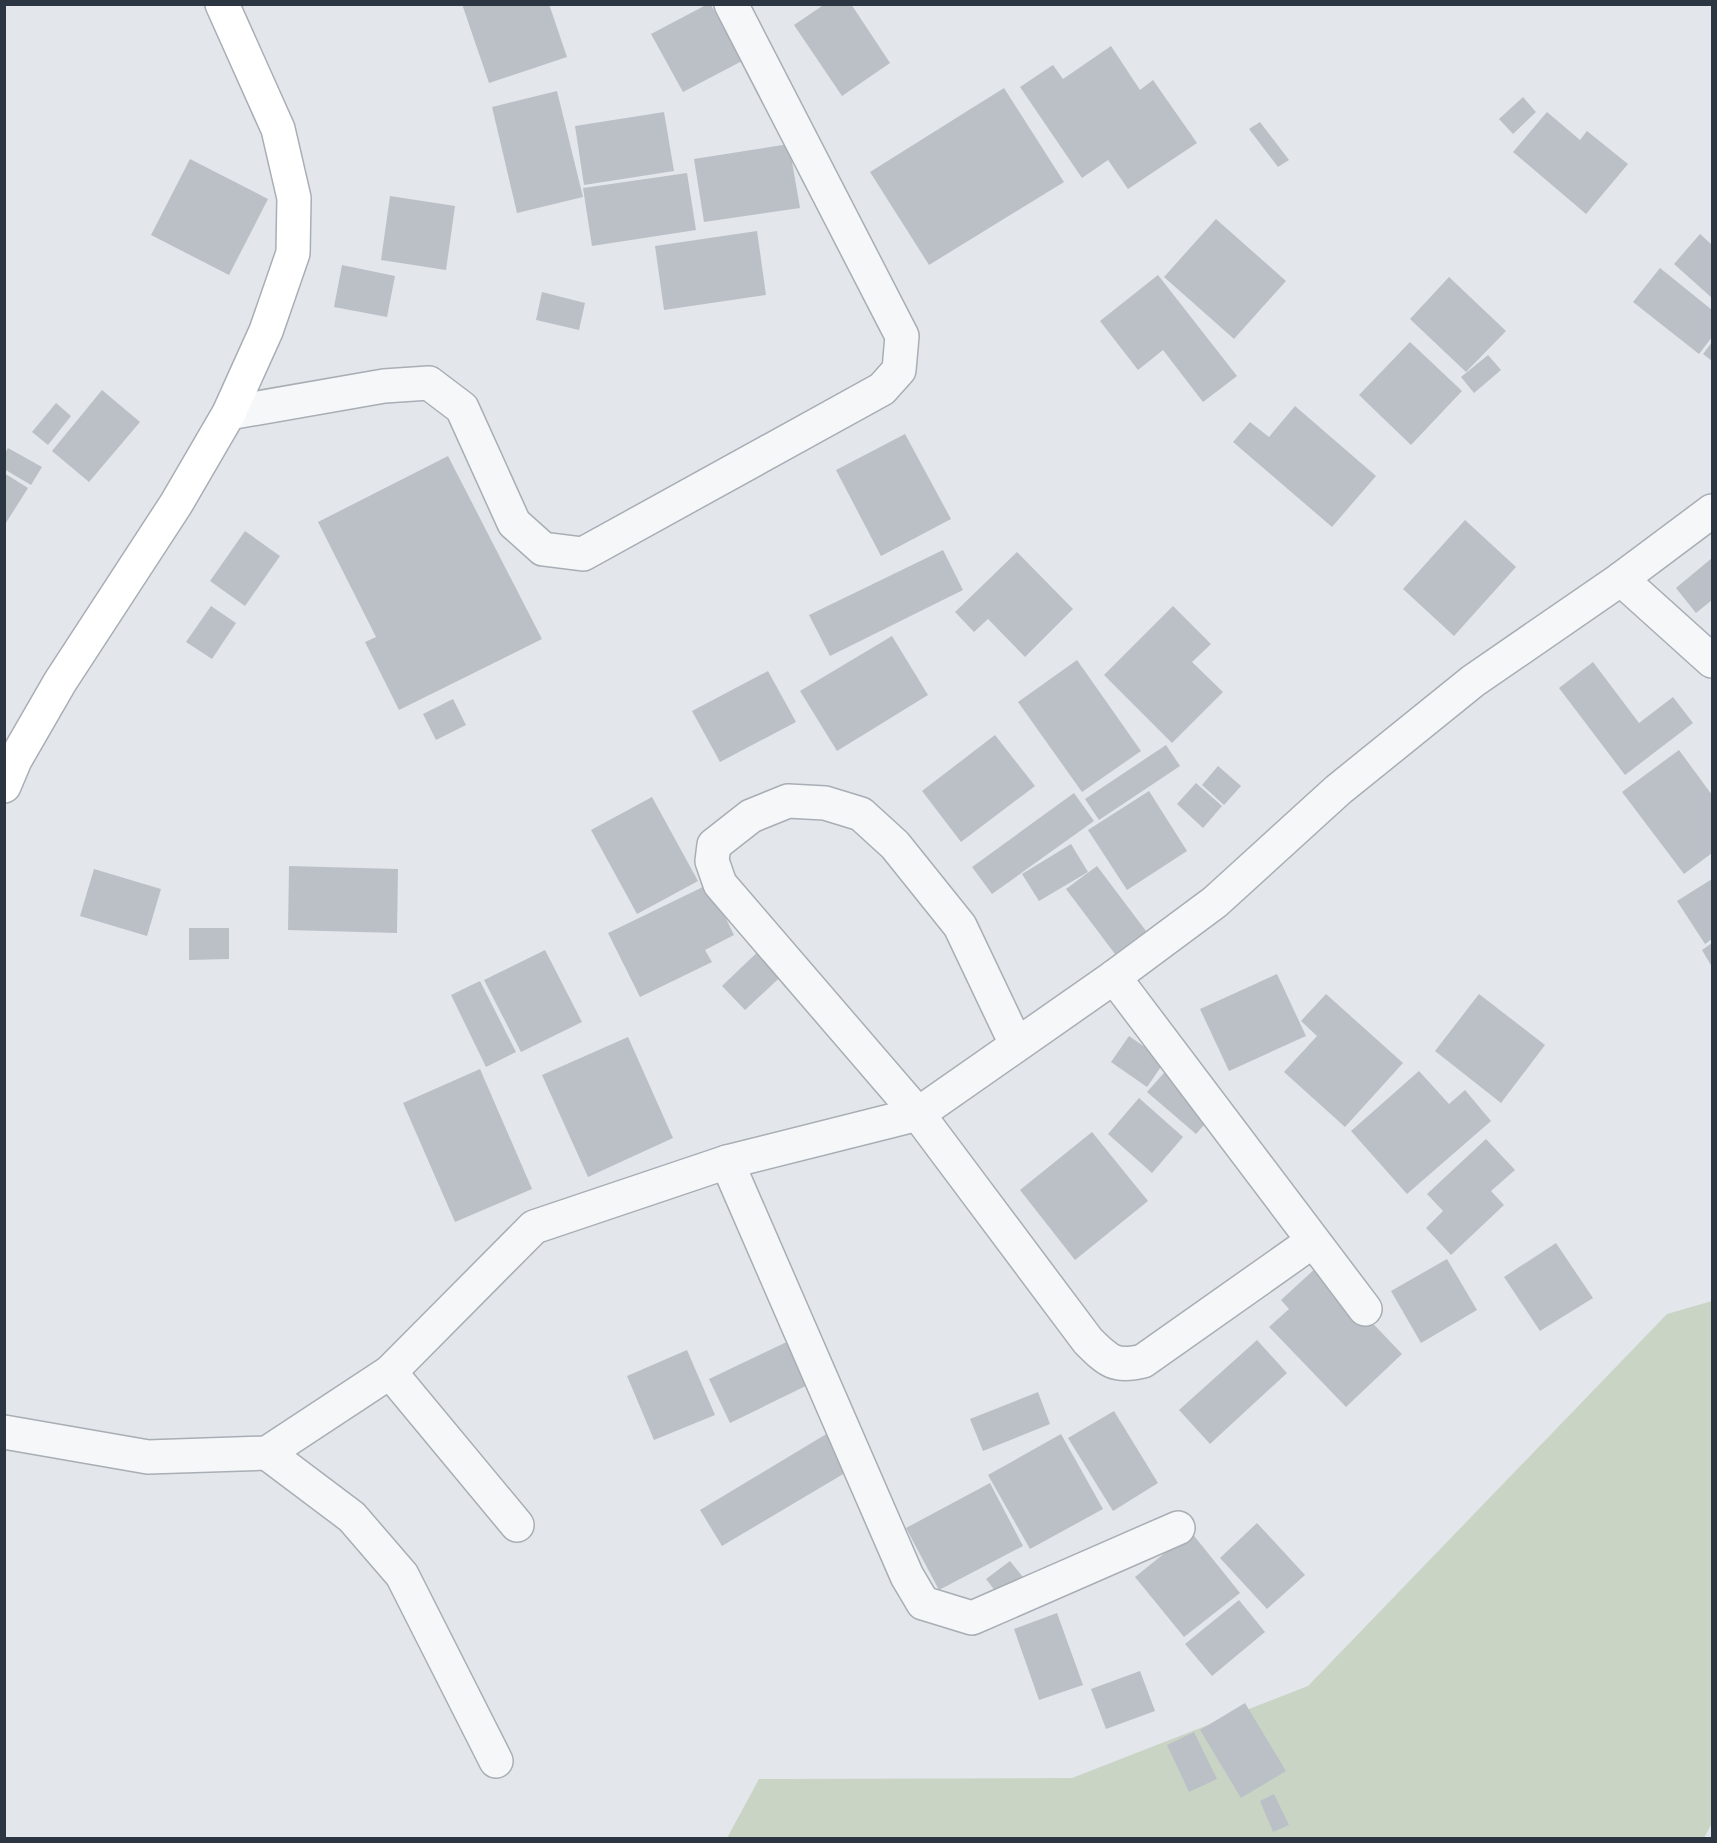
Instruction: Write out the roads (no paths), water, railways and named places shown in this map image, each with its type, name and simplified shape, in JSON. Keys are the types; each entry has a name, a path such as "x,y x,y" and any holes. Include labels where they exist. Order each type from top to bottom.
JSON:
{"street":[{"path":"4,786 15,760 60,681 176,504 229,413 266,331 293,253 294,198 278,129 222,4"},
{"path":"229,413 384,386 429,383 462,408 514,524 543,549 584,554 882,388 899,370 902,336 731,4"},
{"path":"4,1432 148,1457 267,1453 390,1372 534,1227 727,1162 918,1114 1114,977 1215,902 1338,790 1473,681 1621,579 1713,512"},
{"path":"1621,579 1713,661"},
{"path":"1016,1044 960,926 895,845 861,814 825,804 788,801 751,816 714,845 712,861 720,884 918,1114 1088,1341 1108,1360 1126,1365 1143,1361 1313,1241"},
{"path":"1114,977 1365,1309"},
{"path":"727,1162 907,1576 924,1603 972,1618 1178,1528"},
{"path":"390,1372 517,1525"},
{"path":"267,1453 352,1517 402,1575 496,1761"}]}
